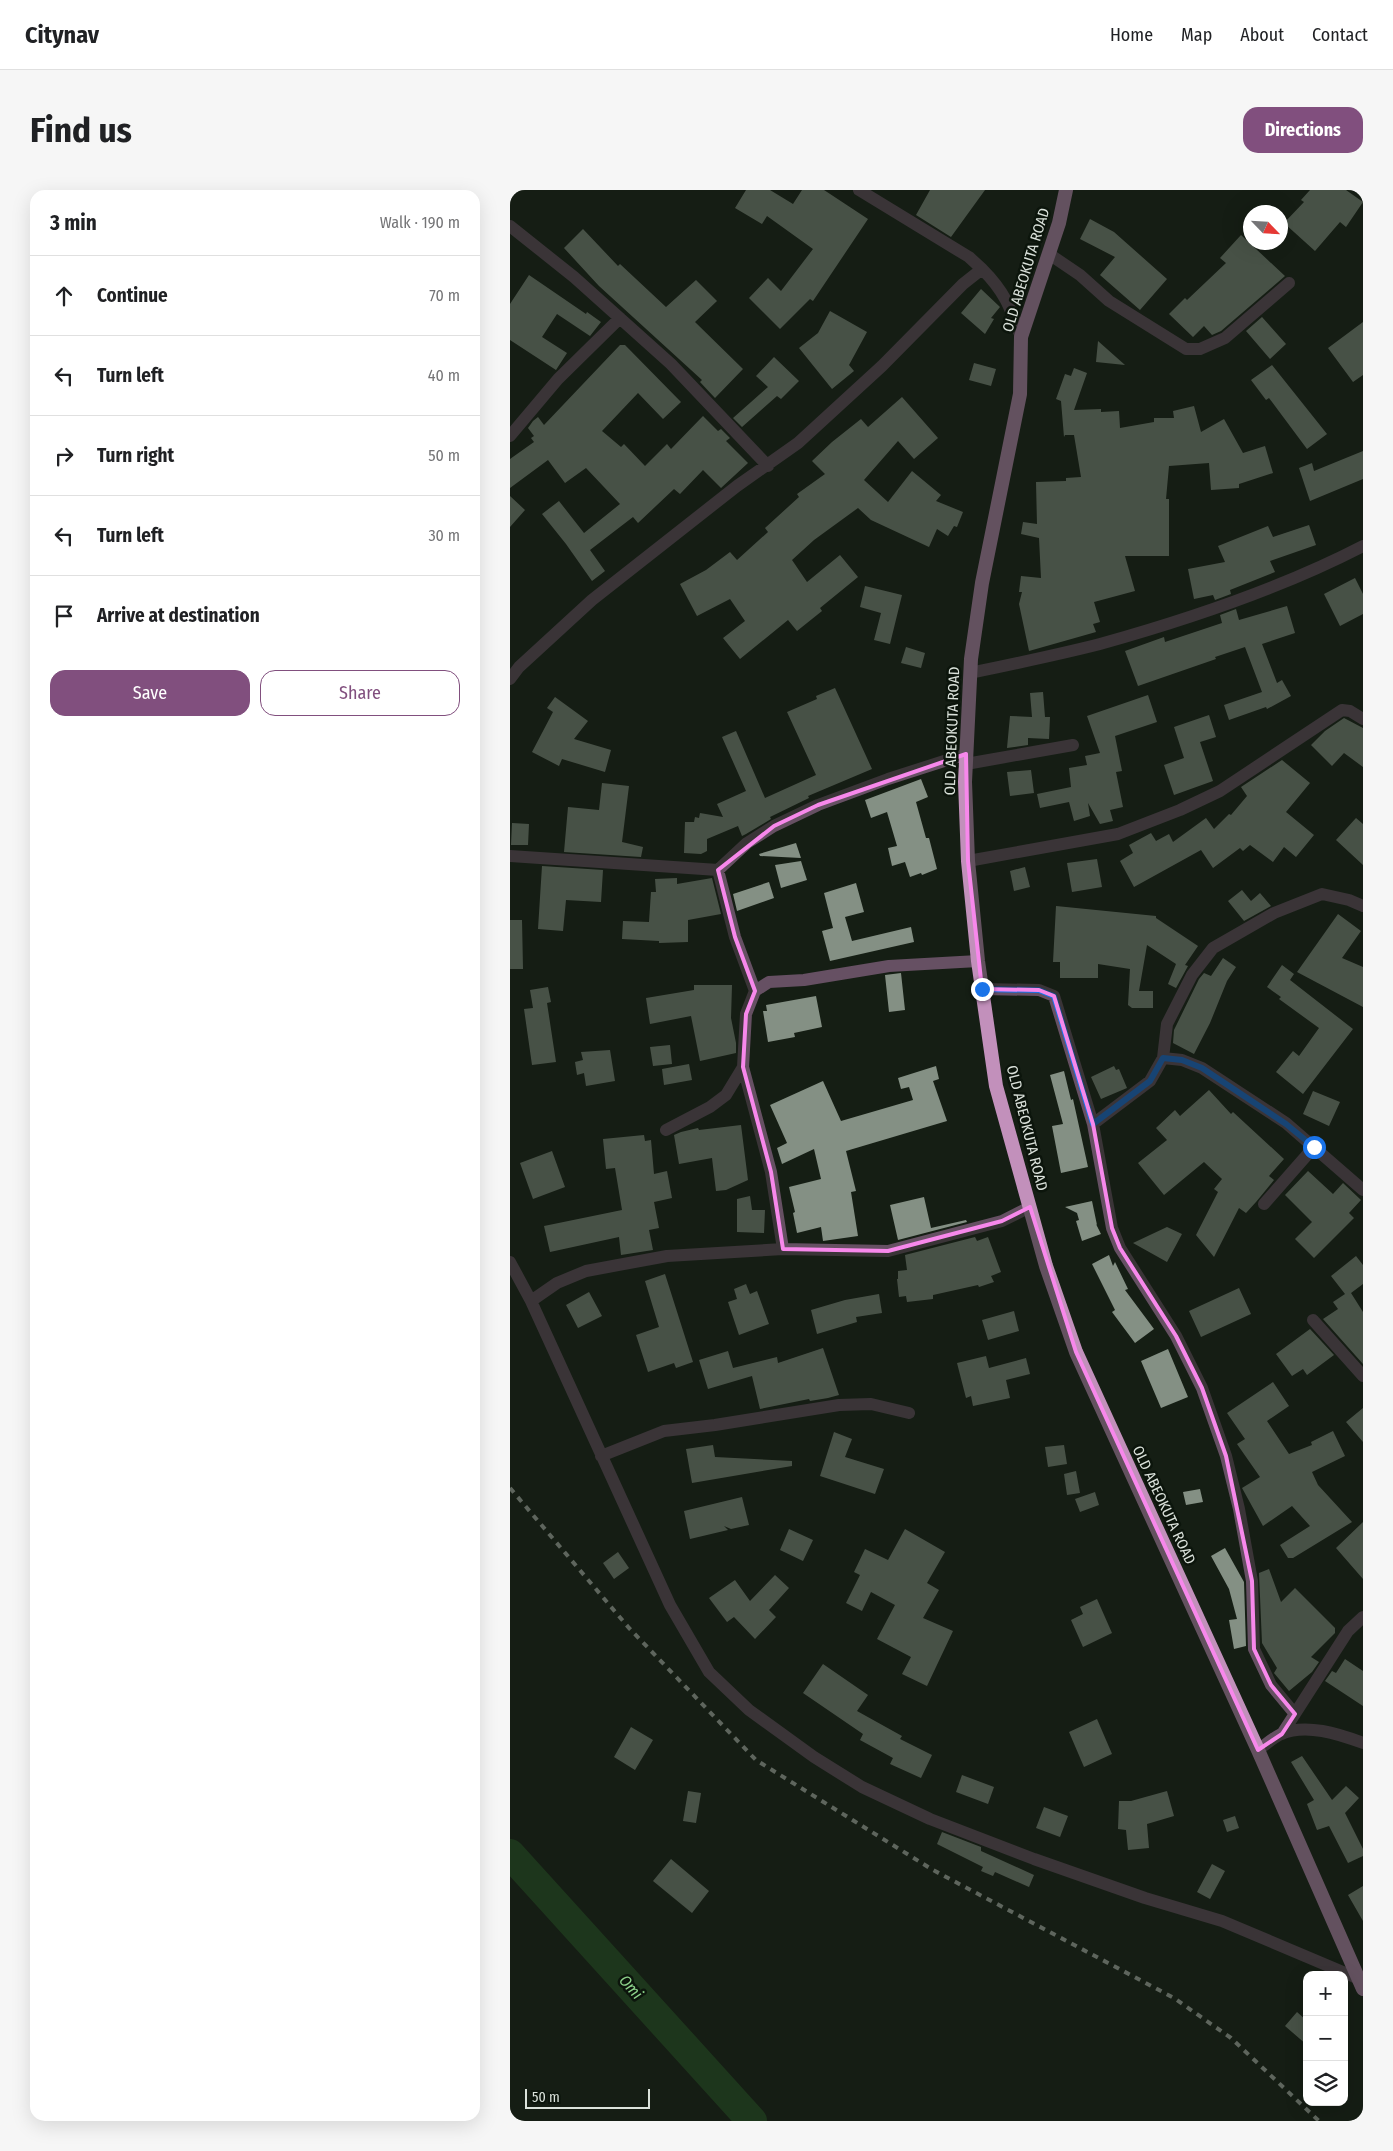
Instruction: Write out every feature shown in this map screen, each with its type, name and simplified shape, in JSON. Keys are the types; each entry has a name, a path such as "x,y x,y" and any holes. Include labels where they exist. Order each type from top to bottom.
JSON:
{"highway":[{"name":"OLD ABEOKUTA ROAD","path":"1066,190 1059,223 1021,337 1020,394 982,583 970,673 966,759 968,861 978,961 996,1086 1046,1266 1076,1352 1258,1750 1360,1983"}],"street":[{"path":"859,190 969,257 995,282 1007,298 1021,337"},
{"path":"510,226 574,277 671,364 768,466"},
{"path":"1049,254 1080,275 1109,301 1186,348 1200,349 1225,338 1289,283"},
{"path":"510,679 514,664 737,486 768,466 812,430 882,366 963,284 982,269"},
{"path":"510,436 558,379 620,318"},
{"path":"970,673 1099,644 1223,604 1334,561 1363,546"},
{"path":"968,861 1118,834 1180,810 1220,791 1342,710 1350,711 1363,719"},
{"path":"510,856 718,870 747,843 774,826 818,805 888,779 966,759 1073,745"},
{"path":"718,870 735,937 755,990"},
{"path":"1093,1124 1150,1081 1163,1058 1167,1024 1192,976 1213,948 1274,913 1322,894 1349,900 1363,906"},
{"path":"783,1249 771,1172 743,1067 746,1014 755,990 769,982 781,980 804,980 889,966 978,961"},
{"path":"982,989 1039,990 1054,996 1093,1124 1112,1228 1120,1248 1176,1336 1202,1388 1223,1448 1239,1509 1252,1581 1254,1648 1271,1685 1295,1714"},
{"path":"1163,1058 1182,1060 1202,1068 1286,1124 1363,1190"},
{"path":"666,1130 710,1107 726,1095 743,1067"},
{"path":"1264,1204 1314,1147"},
{"path":"532,1301 558,1283 586,1271 667,1256 783,1249 888,1250 1002,1221 1030,1207"},
{"path":"510,1262 532,1301 670,1605 709,1672 748,1710 814,1757 862,1787 930,1819 1034,1859 1145,1898 1222,1921 1360,1983"},
{"path":"1313,1320 1363,1376"},
{"path":"601,1456 664,1431 715,1425 839,1405 871,1404 909,1413"},
{"path":"1282,1734 1348,1630 1363,1617"},
{"path":"1258,1750 1282,1734 1303,1730 1336,1734 1363,1743"}],"highlighted area":[{"path":"966,754 968,861 982,989 1039,990 1054,996 1093,1124 1112,1228 1120,1248 1176,1336 1202,1388 1226,1456 1252,1581 1254,1649 1271,1685 1295,1714 1282,1734 1258,1750 1076,1352 1030,1207 1002,1221 888,1251 783,1249 771,1172 743,1067 746,1014 755,991 735,937 718,870 774,826 818,805"}],"building":[{"path":"746,190 770,190 793,204 802,190 824,190 868,219 813,301 810,299 780,329 749,298 768,278 781,291 813,249 767,216 762,224 735,208"},
{"path":"930,190 985,190 951,237 916,215"},
{"path":"1310,190 1346,190 1363,202 1346,227 1340,222 1315,251 1288,227 1288,219 1304,202 1301,200"},
{"path":"1090,219 1114,232 1167,279 1140,310 1100,275 1115,257 1080,239"},
{"path":"583,229 618,266 620,264 666,307 696,280 717,301 695,322 743,369 715,398 700,382 702,380 599,286 564,248"},
{"path":"1241,235 1243,237 1243,250 1257,250 1285,276 1221,331 1212,335 1204,326 1193,337 1169,314 1185,298 1187,300 1226,263 1220,258"},
{"path":"529,275 586,314 587,312 601,322 590,336 557,314 542,337 567,353 556,370 510,340 510,304"},
{"path":"981,289 1000,307 991,318 994,319 985,334 961,313"},
{"path":"830,311 867,332 849,365 854,371 832,389 799,348 818,333"},
{"path":"1262,317 1286,344 1270,359 1246,331"},
{"path":"1363,322 1363,375 1353,382 1328,348"},
{"path":"1098,341 1125,365 1096,362"},
{"path":"620,345 625,345 681,402 663,419 638,393 602,431 621,447 624,444 645,466 667,444 671,449 703,416 718,431 721,429 730,438 726,441 748,463 721,488 703,470 680,494 674,489 638,523 633,517 590,550 605,571 592,581 542,514 559,501 584,533 620,504 586,468 565,483 548,460 510,488 510,459 534,442 531,438 534,436 528,428 533,421 538,417 544,425"},
{"path":"774,357 799,381 781,399 777,396 742,427 733,418 768,387 756,376"},
{"path":"974,363 996,369 991,386 969,380"},
{"path":"1272,365 1327,434 1307,449 1269,398 1266,400 1251,380"},
{"path":"1074,368 1087,373 1074,410 1101,409 1101,412 1119,411 1120,428 1154,422 1154,418 1174,418 1173,411 1194,406 1201,432 1224,419 1243,453 1265,446 1273,473 1239,484 1239,488 1211,490 1209,463 1169,466 1166,499 1169,499 1169,556 1125,556 1135,591 1094,602 1100,622 1093,624 1096,632 1029,651 1019,604 1022,592 1019,592 1021,576 1041,578 1039,538 1021,534 1023,522 1037,524 1036,482 1066,481 1066,478 1081,477 1074,435 1065,435 1064,437 1061,401 1056,399 1065,374 1071,376"},
{"path":"902,397 938,438 914,459 898,441 864,480 888,502 912,471 941,495 936,501 963,512 957,527 954,526 948,536 937,529 929,547 871,520 858,508 814,540 792,560 807,582 840,555 858,577 820,608 822,611 797,631 788,620 740,659 723,638 745,621 730,599 697,616 680,584 706,570 730,552 737,560 768,532 765,528 799,497 797,494 825,474 812,461 861,419 868,427"},
{"path":"1363,451 1363,479 1310,501 1299,468 1312,463 1314,471"},
{"path":"510,496 525,510 510,527"},
{"path":"1309,525 1316,545 1270,561 1275,572 1230,590 1231,594 1215,600 1213,595 1194,599 1188,569 1225,562 1218,546 1268,526 1273,537"},
{"path":"1355,578 1363,594 1363,614 1340,626 1324,594"},
{"path":"865,586 902,595 890,644 874,640 881,613 860,607"},
{"path":"1287,606 1295,633 1262,644 1277,683 1282,680 1291,696 1267,709 1266,707 1229,720 1224,705 1262,692 1245,647 1138,686 1125,651 1164,637 1165,642 1222,623 1220,615 1236,609 1239,620"},
{"path":"906,647 925,653 921,668 901,663"},
{"path":"835,688 872,769 808,796 809,798 770,817 771,819 742,836 738,826 707,839 707,851 701,854 684,853 685,822 694,822 695,817 699,818 700,813 723,817 717,804 746,791 722,737 736,731 765,798 816,775 787,712 817,699 816,696"},
{"path":"1043,692 1045,717 1050,717 1049,739 1028,738 1028,745 1007,748 1010,716 1032,717 1030,693"},
{"path":"1148,695 1157,722 1115,736 1122,771 1116,772 1123,807 1110,810 1113,821 1100,824 1088,803 1090,816 1074,821 1069,802 1040,808 1037,794 1071,787 1069,768 1087,765 1085,756 1100,753 1087,716"},
{"path":"555,697 588,721 574,739 611,750 605,772 562,759 559,766 532,752 553,712 547,708"},
{"path":"1209,715 1216,737 1200,742 1213,781 1174,795 1164,765 1184,758 1174,727"},
{"path":"1344,718 1363,728 1363,767 1344,753 1332,766 1311,745 1325,731"},
{"path":"1282,760 1310,783 1286,812 1314,835 1296,857 1284,847 1273,862 1250,845 1243,851 1240,848 1213,868 1201,850 1134,887 1120,861 1133,853 1129,845 1151,833 1156,841 1169,834 1173,842 1206,818 1214,829 1229,814 1231,815 1247,796 1241,787"},
{"path":"1031,770 1034,793 1010,796 1007,772"},
{"path":"921,779 928,797 916,802 926,838 929,838 937,869 910,877 905,862 892,866 888,848 897,846 887,812 871,818 865,800"},
{"path":"602,783 629,786 622,842 643,847 641,857 564,852 568,807 599,810"},
{"path":"1356,818 1363,824 1363,865 1336,840"},
{"path":"512,823 529,824 528,845 511,845"},
{"path":"796,843 801,858 760,856 759,854"},
{"path":"1097,859 1102,887 1072,892 1067,863"},
{"path":"801,861 807,880 781,888 775,865"},
{"path":"542,866 603,870 601,902 566,900 563,931 538,929"},
{"path":"1025,867 1030,887 1014,891 1010,871"},
{"path":"677,878 677,884 712,878 721,914 688,920 688,942 659,943 659,941 622,939 623,921 649,922 651,892 656,892 655,879"},
{"path":"769,882 774,898 737,911 733,894"},
{"path":"856,883 864,912 845,917 852,941 911,927 914,942 830,961 822,931 833,928 824,893"},
{"path":"1242,890 1251,901 1260,893 1271,906 1244,921 1228,901"},
{"path":"1056,906 1156,916 1156,918 1198,946 1185,965 1188,966 1176,988 1168,984 1176,964 1147,945 1139,991 1153,991 1153,1008 1132,1008 1128,1005 1130,969 1098,964 1098,978 1060,978 1060,962 1053,962"},
{"path":"1338,914 1361,931 1342,958 1363,967 1363,1007 1297,972"},
{"path":"510,920 522,920 523,969 510,969"},
{"path":"1223,958 1236,967 1227,981 1210,1023 1194,1054 1173,1043 1174,1030 1199,979 1204,973 1211,976"},
{"path":"1282,965 1294,974 1290,980 1353,1029 1303,1094 1276,1072 1293,1051 1299,1056 1319,1028 1279,999 1281,997 1267,987"},
{"path":"901,973 905,1010 889,1012 885,975"},
{"path":"694,985 732,985 731,1018 736,1053 700,1061 691,1016 650,1024 646,998 694,990"},
{"path":"548,987 551,1002 547,1003 556,1062 532,1065 524,1009 533,1008 530,990"},
{"path":"816,996 822,1027 794,1033 795,1037 768,1042 763,1011 767,1011 766,1005"},
{"path":"670,1045 672,1064 653,1066 650,1047"},
{"path":"610,1050 615,1081 586,1086 584,1073 577,1075 575,1062 583,1060 581,1052"},
{"path":"689,1064 692,1080 664,1085 662,1069"},
{"path":"936,1066 939,1079 933,1081 947,1121 846,1151 856,1191 851,1192 858,1236 823,1241 821,1227 797,1233 793,1213 795,1212 789,1187 821,1179 814,1149 782,1164 777,1148 787,1143 770,1105 823,1081 841,1121 913,1100 909,1087 901,1089 898,1078"},
{"path":"1114,1066 1116,1070 1119,1069 1127,1088 1101,1099 1091,1077"},
{"path":"1064,1071 1071,1100 1073,1099 1088,1167 1061,1173 1052,1126 1063,1124 1050,1075"},
{"path":"1209,1090 1231,1114 1233,1112 1284,1159 1269,1176 1274,1180 1246,1213 1239,1208 1214,1257 1196,1235 1218,1192 1214,1189 1222,1179 1204,1162 1164,1195 1138,1163 1167,1140 1156,1128 1175,1110 1180,1116"},
{"path":"1313,1091 1340,1102 1329,1126 1303,1114"},
{"path":"741,1125 748,1180 726,1190 716,1191 712,1158 679,1164 674,1135 698,1128 699,1130"},
{"path":"644,1135 645,1141 651,1140 654,1174 667,1171 672,1198 654,1202 659,1228 649,1230 653,1250 621,1255 619,1237 550,1252 544,1226 622,1210 615,1168 606,1169 603,1139"},
{"path":"552,1151 565,1187 533,1199 520,1163"},
{"path":"1308,1171 1333,1194 1343,1183 1361,1200 1349,1213 1354,1218 1314,1258 1295,1239 1312,1222 1285,1195"},
{"path":"750,1196 752,1210 765,1210 764,1233 737,1232 737,1199"},
{"path":"924,1197 931,1228 966,1220 967,1222 898,1240 890,1205"},
{"path":"1092,1201 1096,1224 1101,1234 1082,1241 1076,1221 1079,1220 1077,1213 1065,1207"},
{"path":"1167,1227 1182,1234 1167,1262 1133,1243"},
{"path":"975,1237 977,1241 988,1237 1001,1272 991,1276 994,1282 979,1287 978,1285 933,1295 933,1299 907,1302 906,1296 899,1297 898,1271 907,1270 905,1255"},
{"path":"1109,1255 1113,1266 1115,1262 1128,1289 1125,1290 1154,1329 1135,1343 1112,1312 1115,1310 1092,1264"},
{"path":"1356,1256 1363,1265 1363,1284 1351,1293 1363,1312 1363,1364 1323,1319 1338,1309 1333,1302 1345,1294 1331,1276"},
{"path":"665,1274 693,1362 676,1368 674,1363 648,1372 636,1335 659,1327 645,1281"},
{"path":"746,1284 750,1294 757,1291 769,1324 739,1335 728,1302 737,1299 734,1289"},
{"path":"1239,1288 1251,1314 1201,1337 1189,1311"},
{"path":"589,1292 602,1316 578,1328 566,1305"},
{"path":"879,1294 882,1313 856,1317 857,1322 817,1334 811,1310 845,1300"},
{"path":"1014,1311 1019,1331 988,1340 982,1320"},
{"path":"1310,1329 1334,1355 1307,1375 1303,1369 1292,1376 1276,1354"},
{"path":"823,1348 839,1395 760,1409 752,1376 708,1389 699,1360 728,1351 733,1368 777,1357 778,1363"},
{"path":"1168,1349 1188,1397 1161,1408 1141,1361"},
{"path":"986,1356 989,1368 1026,1358 1030,1374 1006,1380 1010,1398 973,1406 971,1396 966,1398 957,1363"},
{"path":"1273,1382 1289,1406 1267,1421 1289,1454 1312,1445 1311,1442 1333,1431 1345,1456 1312,1472 1318,1485 1352,1522 1293,1558 1288,1558 1280,1545 1310,1526 1292,1506 1263,1526 1242,1488 1260,1477 1237,1444 1245,1439 1227,1413"},
{"path":"1363,1408 1363,1442 1346,1422"},
{"path":"834,1432 852,1439 845,1457 884,1469 875,1494 820,1476"},
{"path":"713,1445 715,1457 792,1461 792,1466 692,1483 686,1449"},
{"path":"1064,1445 1067,1464 1048,1467 1045,1447"},
{"path":"1076,1471 1080,1493 1067,1495 1064,1474"},
{"path":"1200,1489 1203,1502 1186,1505 1183,1492"},
{"path":"1095,1492 1099,1505 1080,1512 1075,1499"},
{"path":"742,1497 749,1525 731,1529 724,1526 728,1530 690,1539 684,1511"},
{"path":"1363,1522 1363,1579 1336,1548"},
{"path":"789,1529 813,1540 803,1561 780,1550"},
{"path":"905,1529 945,1552 927,1583 939,1590 923,1618 953,1631 927,1686 902,1674 911,1657 877,1639 895,1605 871,1592 862,1611 846,1603 860,1575 854,1572 865,1549 888,1560"},
{"path":"1225,1548 1244,1582 1246,1646 1234,1649 1229,1620 1237,1619 1229,1589 1211,1556"},
{"path":"618,1552 629,1568 614,1579 603,1563"},
{"path":"1269,1569 1281,1602 1295,1588 1335,1628 1335,1633 1311,1657 1319,1662 1312,1672 1289,1691 1274,1673 1277,1668 1262,1643 1259,1573"},
{"path":"775,1575 789,1588 769,1610 776,1617 755,1639 734,1617 727,1622 709,1598 735,1580 750,1601"},
{"path":"1097,1599 1112,1633 1083,1647 1071,1620 1083,1614 1080,1607"},
{"path":"1345,1659 1363,1671 1363,1706 1325,1681 1332,1671 1336,1673"},
{"path":"823,1664 868,1695 857,1711 902,1736 900,1739 932,1755 921,1778 890,1764 893,1758 860,1740 863,1734 803,1693"},
{"path":"1097,1719 1112,1754 1084,1767 1069,1732"},
{"path":"631,1727 653,1740 635,1770 614,1757"},
{"path":"1302,1756 1332,1800 1346,1786 1359,1798 1345,1813 1363,1849 1363,1856 1348,1863 1329,1826 1317,1830 1307,1804 1314,1800 1291,1762"},
{"path":"962,1775 994,1787 988,1804 956,1792"},
{"path":"688,1791 701,1793 696,1823 683,1821"},
{"path":"1167,1791 1174,1816 1147,1824 1149,1848 1128,1850 1126,1830 1118,1829 1119,1801 1131,1801"},
{"path":"1044,1807 1068,1816 1060,1837 1036,1828"},
{"path":"1235,1816 1239,1828 1227,1832 1223,1820"},
{"path":"942,1832 981,1847 981,1851 1034,1875 1029,1887 995,1872 993,1876 981,1871 983,1867 937,1844"},
{"path":"671,1859 709,1891 692,1913 653,1881"},
{"path":"1212,1864 1225,1871 1210,1899 1197,1892"},
{"path":"1363,1886 1363,1921 1348,1895"},
{"path":"1297,2012 1303,2017 1303,2042 1285,2026"}],"waterway":[{"name":"Omi","path":"510,1854 752,2121"}],"railway":[{"path":"510,1488 629,1628 756,1760 933,1870 1174,1998 1231,2038 1319,2121"}],"route":[{"path":"982,989 1039,990 1054,996 1067,1033 1093,1124 1150,1081 1163,1058 1182,1060 1202,1068 1286,1124 1314,1147"}]}
